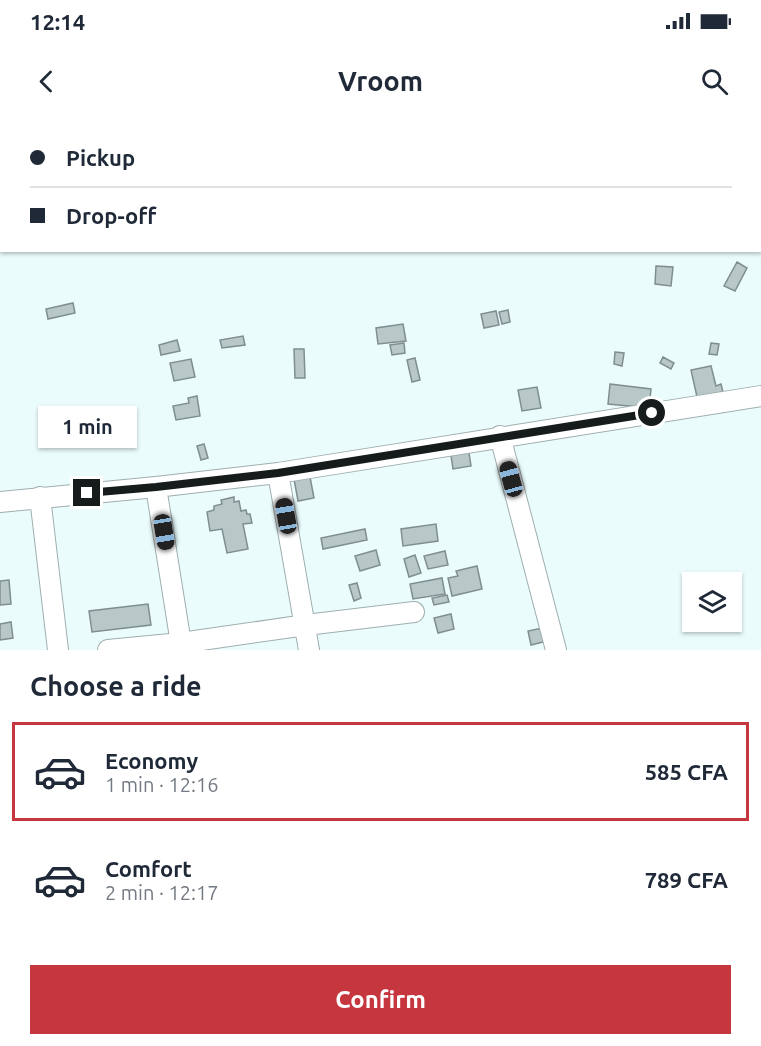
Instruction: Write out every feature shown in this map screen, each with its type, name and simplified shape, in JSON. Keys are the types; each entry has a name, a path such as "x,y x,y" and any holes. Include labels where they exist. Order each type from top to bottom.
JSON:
{"street":[{"path":"0,502 278,473 761,396"},
{"path":"500,436 556,650"},
{"path":"278,473 309,650"},
{"path":"156,487 182,646"},
{"path":"40,497 58,650"},
{"path":"108,650 182,646 306,625 414,612"}],"building":[{"path":"737,262 747,268 735,291 724,286"},
{"path":"656,266 673,267 671,286 655,284"},
{"path":"73,303 75,313 48,319 46,309"},
{"path":"508,310 510,322 502,324 499,312"},
{"path":"496,311 499,325 484,328 481,314"},
{"path":"403,324 406,341 378,344 376,328"},
{"path":"243,336 245,345 222,348 220,340"},
{"path":"177,340 180,351 161,355 159,345"},
{"path":"404,343 405,353 392,355 390,345"},
{"path":"711,343 719,344 717,355 709,354"},
{"path":"294,349 304,349 305,378 295,378"},
{"path":"615,352 624,353 622,366 614,364"},
{"path":"663,357 674,363 671,369 660,363"},
{"path":"415,358 420,380 412,382 407,360"},
{"path":"191,359 195,377 174,381 170,363"},
{"path":"711,366 716,386 721,384 723,392 697,397 691,370"},
{"path":"610,384 651,389 649,408 608,404"},
{"path":"537,387 541,408 522,411 518,390"},
{"path":"197,396 200,416 176,420 173,406 189,403 188,398"},
{"path":"204,444 208,458 201,460 197,446"},
{"path":"468,446 471,466 453,469 450,449"},
{"path":"310,477 314,498 298,501 294,479"},
{"path":"234,497 234,502 239,501 241,511 246,510 247,514 250,514 252,523 243,524 248,549 227,553 222,529 210,531 207,512 214,510 214,506 222,504 221,500"},
{"path":"436,524 438,541 403,546 401,529"},
{"path":"365,529 367,540 323,549 321,538"},
{"path":"376,550 380,565 360,571 355,556"},
{"path":"445,551 448,565 428,569 424,556"},
{"path":"415,555 421,573 409,577 404,559"},
{"path":"477,566 482,589 452,596 448,578 458,576 456,571"},
{"path":"442,578 445,594 413,599 410,584"},
{"path":"9,580 11,604 0,605 0,581"},
{"path":"357,583 361,598 354,601 349,585"},
{"path":"447,595 449,602 434,605 432,598"},
{"path":"148,604 151,625 92,632 89,611"},
{"path":"451,614 454,629 438,633 434,618"},
{"path":"11,622 13,638 0,640 0,624"},
{"path":"542,628 551,640 531,645 528,631"}],"route":[{"path":"87,493 278,473 652,413"}]}
